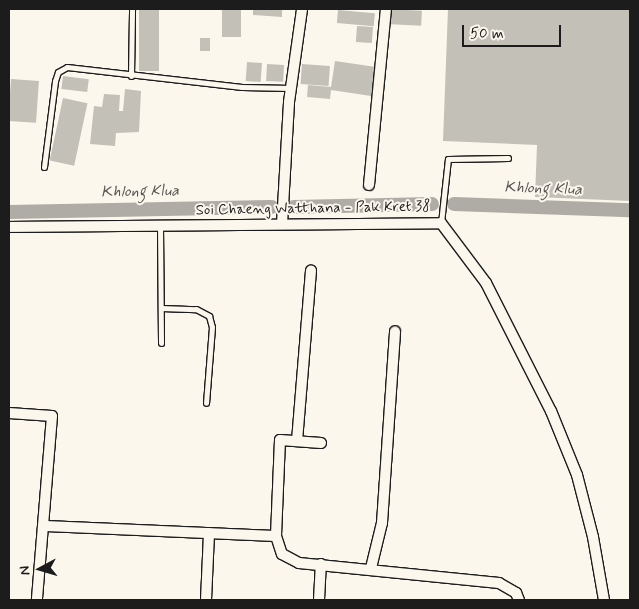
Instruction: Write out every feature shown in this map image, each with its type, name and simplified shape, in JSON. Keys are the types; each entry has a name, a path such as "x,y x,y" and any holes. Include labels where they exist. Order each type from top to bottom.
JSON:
{"street":[{"path":"282,224 291,88 302,9"},
{"path":"368,185 386,9"},
{"name":"Soi Chaeng Watthana - Pak Kret 38","path":"9,227 441,223 486,283 551,411 577,475 594,537 604,600"},
{"path":"297,442 311,271"},
{"path":"371,568 382,523 395,331"},
{"path":"9,413 52,416 45,526 37,600"},
{"path":"321,443 280,440 276,536 282,554 299,563 371,568 499,583 516,593 518,600"},
{"path":"45,526 276,536"},
{"path":"206,600 209,533"},
{"path":"319,600 321,564"}],"lane":[{"path":"131,76 132,9"},
{"path":"44,167 58,72 67,67 131,76 291,88"},
{"path":"441,223 448,159 508,158"},
{"path":"160,226 161,343"},
{"path":"161,308 196,309 209,316 212,327 206,403"}],"building":[{"path":"139,9 159,9 159,71 139,71"},
{"path":"222,9 241,9 241,37 222,37"},
{"path":"253,9 282,9 282,17 253,15"},
{"path":"387,9 422,11 421,26 386,24"},
{"path":"448,9 630,9 630,201 535,197 537,145 443,141"},
{"path":"338,10 375,13 374,26 337,23"},
{"path":"357,26 373,27 372,43 356,42"},
{"path":"200,38 210,38 210,51 200,51"},
{"path":"335,61 376,67 371,96 331,90 330,99 307,97 308,85 331,87"},
{"path":"247,62 262,63 261,82 246,81"},
{"path":"267,64 284,65 283,82 266,81"},
{"path":"302,64 330,66 329,86 301,84"},
{"path":"63,76 89,79 87,92 61,89"},
{"path":"11,79 39,81 36,123 9,121"},
{"path":"125,89 141,91 139,132 116,133 115,146 90,144 94,106 102,107 104,94 120,95 119,111 123,111"},
{"path":"63,98 87,103 74,166 50,161"}],"waterway":[{"name":"Khlong Klua","path":"294,207 432,204"},
{"name":"Khlong Klua","path":"454,204 630,210"},
{"name":"Khlong Klua","path":"9,212 272,207"}]}
